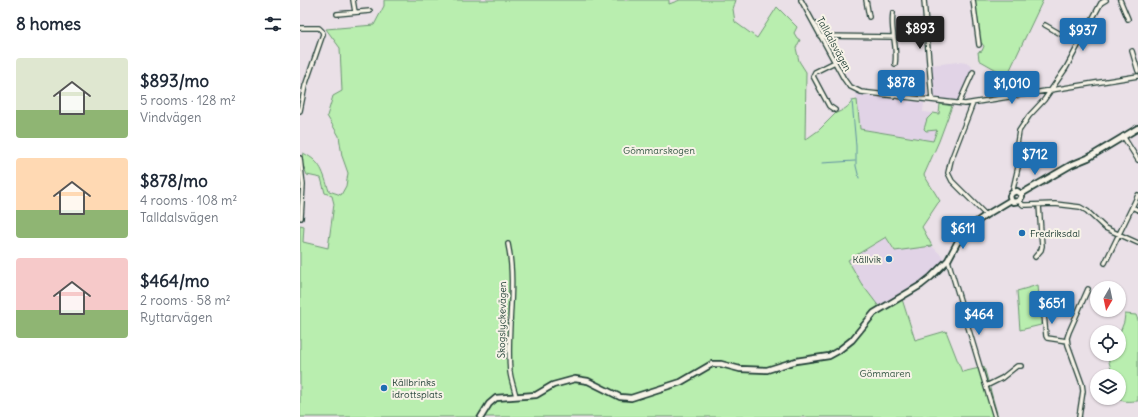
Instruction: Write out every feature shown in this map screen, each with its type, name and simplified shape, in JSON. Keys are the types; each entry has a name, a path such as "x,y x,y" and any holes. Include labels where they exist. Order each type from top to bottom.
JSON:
{"street":[{"path":"353,0 356,12"},
{"name":"Talldalsvägen","path":"801,0 849,86 857,90 932,100 973,103 1138,76"},
{"path":"866,0 869,17"},
{"path":"924,0 932,100"},
{"path":"973,0 979,45"},
{"path":"1011,200 1010,196 1014,191 1019,163 1017,144 1019,131 1066,68 1101,1 1106,0"},
{"path":"1120,0 1128,19"},
{"path":"337,14 370,11"},
{"path":"893,13 891,21 896,56 895,64"},
{"path":"1044,25 1078,44"},
{"path":"300,27 314,27 321,29 323,34 305,86 300,111"},
{"path":"820,36 894,37"},
{"path":"1132,51 1138,71"},
{"path":"835,62 815,72 813,76 829,106 835,110"},
{"path":"959,103 973,72"},
{"path":"300,86 305,86"},
{"path":"973,103 951,160 948,173 952,181 986,215"},
{"path":"1021,194 1071,165 1088,158 1138,128"},
{"path":"1124,136 1138,160"},
{"path":"300,158 303,185 301,218"},
{"path":"1014,191 1021,194"},
{"path":"1019,202 1022,196 1021,194"},
{"path":"1105,263 1138,195"},
{"path":"481,417 488,404 501,396 536,395 553,385 572,379 580,378 616,396 631,398 681,382 712,364 721,364 740,369 767,370 796,361 829,356 852,340 874,313 921,285 948,260 957,243 977,221 1011,200"},
{"path":"1011,200 1013,202 1019,202 1027,205 1056,204 1080,207 1102,226 1118,235 1138,243"},
{"path":"1035,257 1041,250 1042,246 1039,205"},
{"path":"1132,207 1138,210"},
{"name":"Skogslyckevägen","path":"508,244 511,285 510,366 516,396"},
{"path":"948,260 966,325 971,334 995,417"},
{"path":"1079,417 1083,391 1082,384 1067,341 1069,332 1088,289"},
{"path":"1043,303 1046,336 1050,339 1067,341"},
{"path":"986,386 1002,378 1017,366 1021,366"}],"shaded area":[{"path":"958,62 968,63 973,66 959,98 957,100 934,98 931,65"},
{"path":"856,92 865,95 924,102 923,112 933,113 927,119 926,131 937,130 933,141 860,129"},
{"path":"886,237 893,250 932,246 944,258 920,284 880,308 861,283 848,260"}],"green space":[{"name":"Gömmarskogen","path":"384,0 669,0 669,4 680,0 736,0 733,9 735,22 757,38 777,7 797,27 794,33 800,40 796,48 799,61 806,72 805,140 819,130 836,113 849,105 852,101 857,100 860,129 933,141 937,130 926,131 924,129 927,119 933,113 939,114 940,104 952,106 924,175 940,201 922,227 932,246 895,251 886,237 848,260 861,283 880,308 901,296 915,340 946,331 962,372 984,367 998,417 300,417 300,225 304,226 303,242 328,248 334,204 332,196 325,193 321,178 307,175 301,160 303,153 318,164 323,173 329,191 341,195 346,186 348,173 342,156 339,136 327,116 333,96 342,91 340,48 326,29 374,25 384,6"},
{"path":"974,0 1043,0 1007,76 979,60 978,52 982,51 984,46 980,41"},
{"path":"1038,285 1041,325 1020,330 1017,291"},
{"path":"1126,314 1136,315 1138,320 1138,401 1126,401 1126,369 1111,369 1109,361 1126,361 1126,325 1123,325"}],"waterway":[{"path":"852,101 856,146 856,166 859,178"},
{"path":"822,163 855,161"}],"place":[{"name":"Fredriksdal","path":"1022,233"},
{"name":"Källvik","path":"889,259"},
{"name":"Källbrinks idrottsplats","path":"384,388"}],"park label":[{"name":"Gömmaren","path":"885,373"}]}
